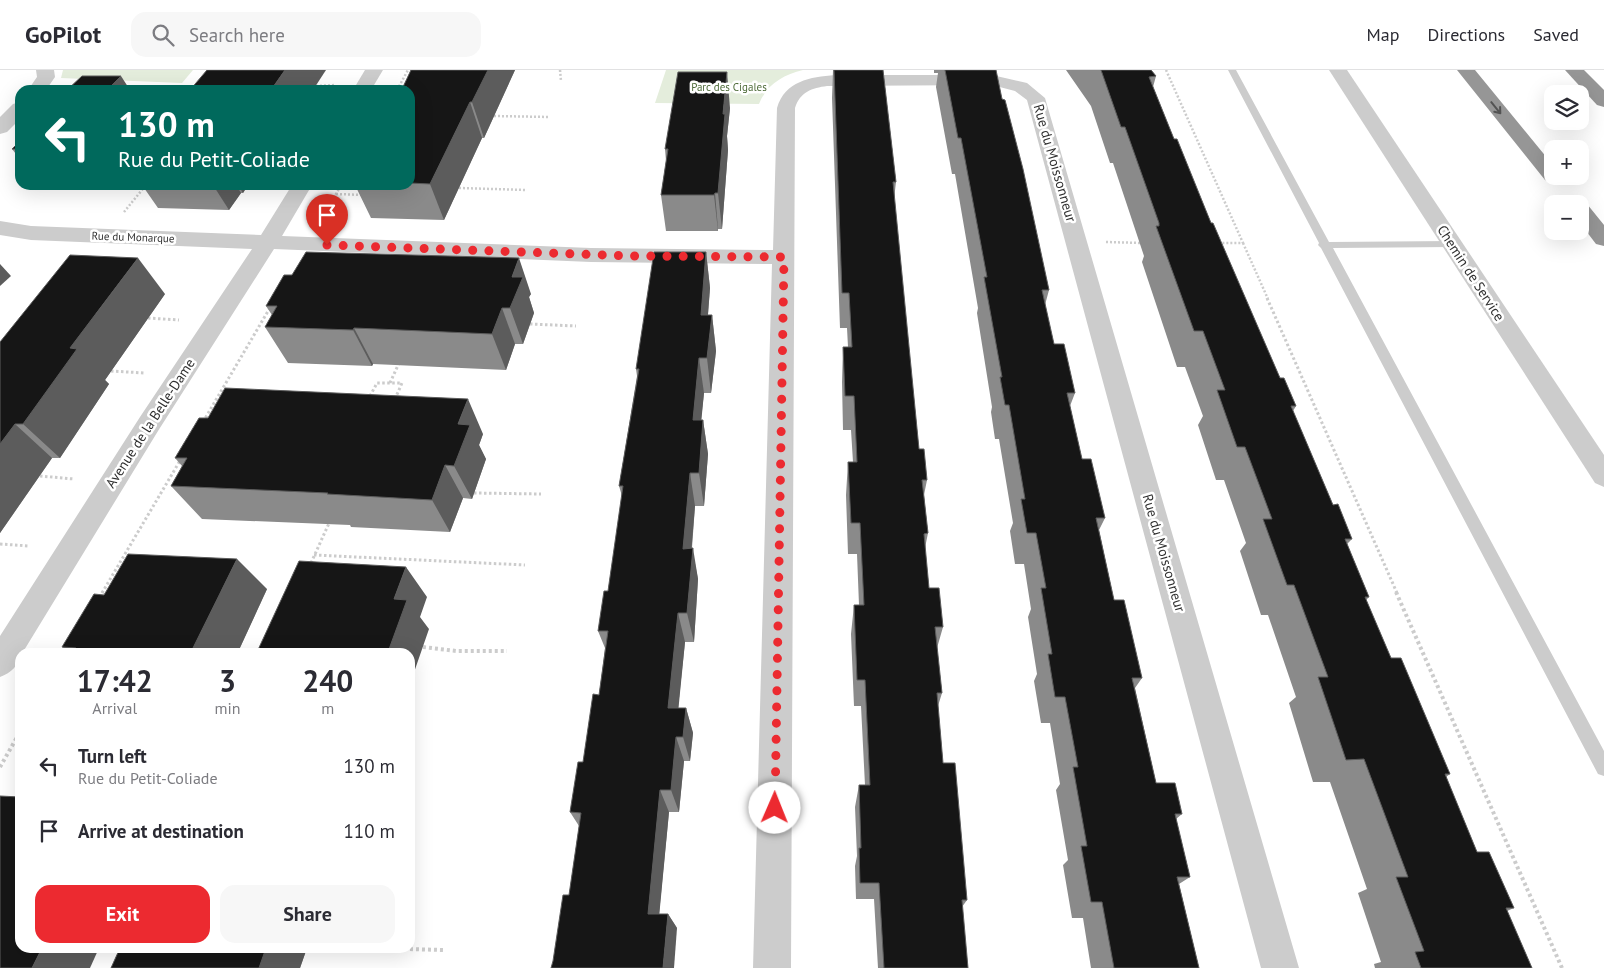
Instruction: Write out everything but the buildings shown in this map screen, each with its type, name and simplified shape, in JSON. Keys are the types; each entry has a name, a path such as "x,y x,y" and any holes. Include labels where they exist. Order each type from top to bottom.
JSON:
{"highway":[{"path":"1466,70 1604,239"},
{"path":"1574,70 1604,101"}],"street":[{"path":"40,85 46,77 45,70"},
{"path":"365,85 374,70"},
{"name":"Chemin de Service","path":"1338,70 1604,476"},
{"name":"Rue du Moissonneur","path":"772,968 786,108 792,94 799,89 818,82 835,80 992,80 1021,86 1036,98 1280,968"},
{"path":"0,128 15,113"},
{"name":"Avenue de la Belle-Dame","path":"0,663 149,424 267,243 299,190"},
{"name":"Rue du Monarque","path":"0,228 56,234 616,256 784,257"}],"lane":[{"path":"1232,70 1604,768"},
{"path":"1324,245 1452,244"}],"path":[{"path":"400,85 408,70"},
{"path":"560,70 561,81"},
{"path":"1166,70 1562,968"},
{"path":"494,116 550,117"},
{"path":"459,188 527,190"},
{"path":"122,214 142,190"},
{"path":"321,220 339,190"},
{"path":"336,194 365,195"},
{"path":"1107,242 1146,243"},
{"path":"1214,243 1243,243"},
{"path":"199,430 276,298"},
{"path":"266,314 275,315"},
{"path":"148,318 180,320"},
{"path":"530,324 576,326"},
{"path":"390,383 403,355"},
{"path":"111,371 144,373"},
{"path":"368,403 377,382 402,383 395,400"},
{"path":"364,396 371,396"},
{"path":"95,605 184,454"},
{"path":"40,476 74,478"},
{"path":"170,478 179,478"},
{"path":"474,493 541,494"},
{"path":"310,564 333,512"},
{"path":"0,544 29,546"},
{"path":"314,555 525,565"},
{"path":"423,647 456,651 507,651"},
{"path":"0,767 15,741"},
{"path":"415,949 443,950"}],"green space":[{"path":"63,70 193,70 182,83 61,78"},
{"name":"Parc des Cigales","path":"666,70 803,70 776,81 766,91 759,104 655,103"}],"route":[{"path":"327,245 590,255 784,257 775,808"}]}
